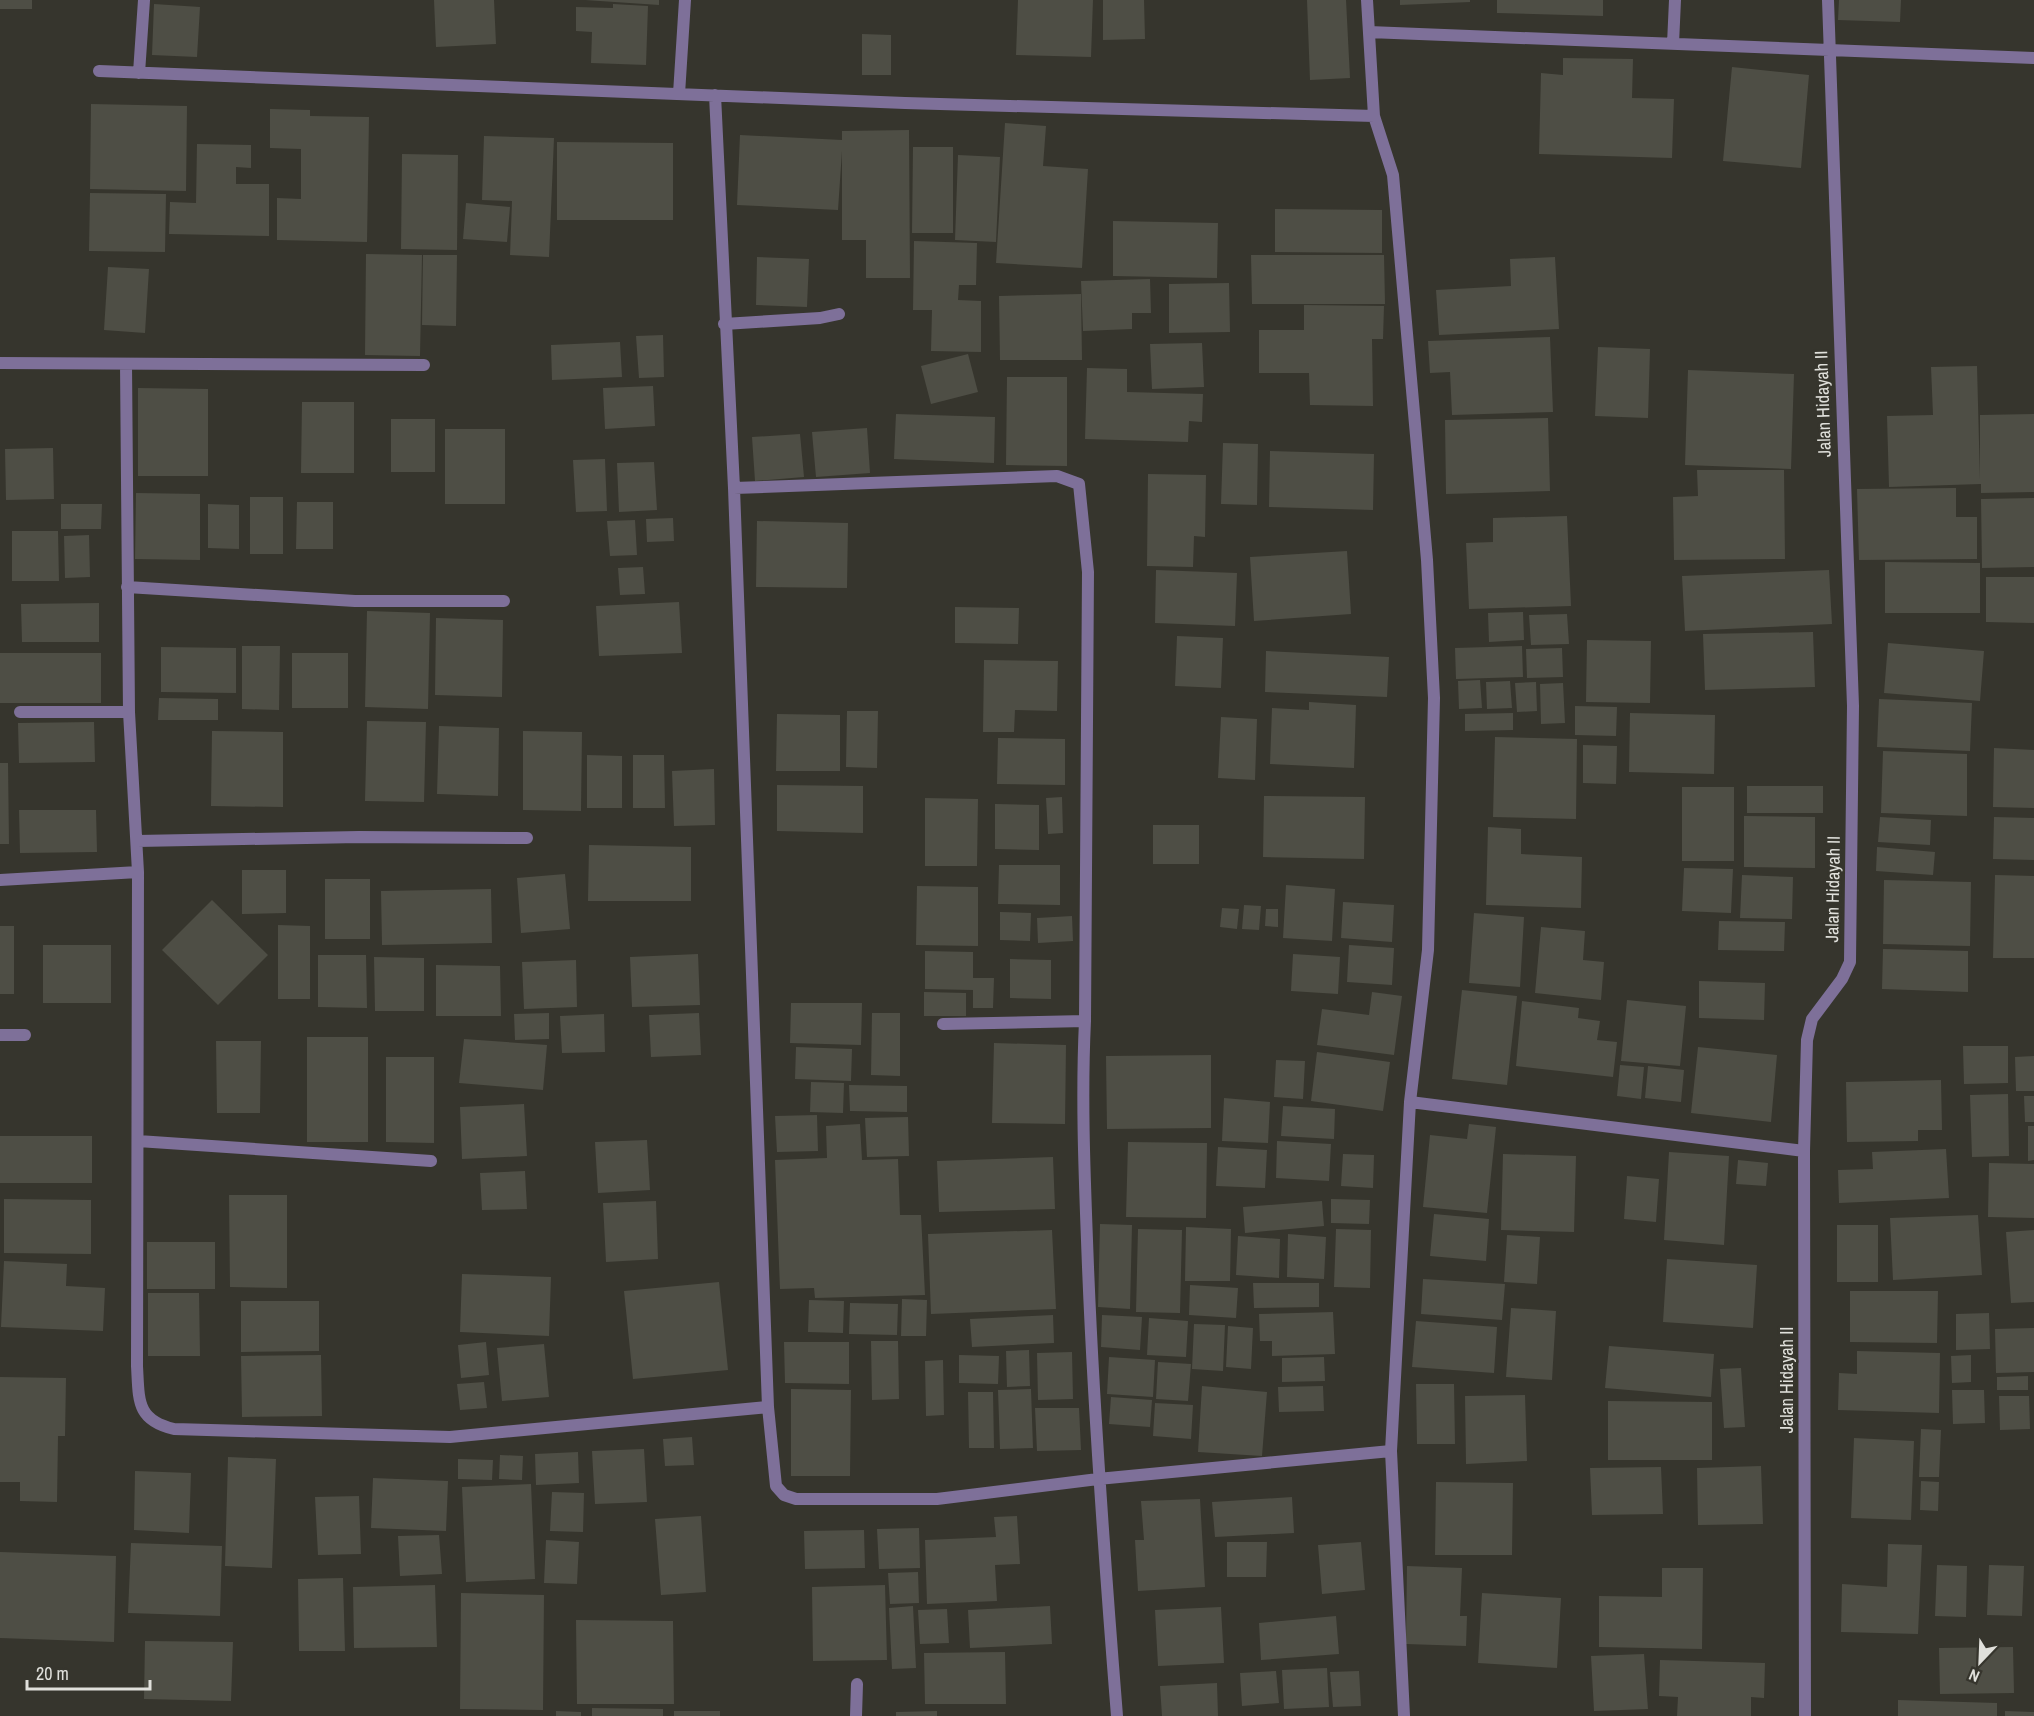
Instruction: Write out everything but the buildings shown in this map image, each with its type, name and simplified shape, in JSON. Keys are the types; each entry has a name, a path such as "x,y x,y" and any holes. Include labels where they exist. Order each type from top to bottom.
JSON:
{"street":[{"path":"140,73 144,0"},
{"path":"680,94 685,0"},
{"path":"1367,0 1374,116 1393,175 1427,560 1434,698 1428,950 1410,1102 1391,1451 1404,1716"},
{"path":"1672,44 1675,0"},
{"name":"Jalan Hidayah II","path":"1805,1716 1804,1151 1808,1029 1812,1019 1842,979 1850,962 1853,706 1827,50 1828,0"},
{"path":"1369,32 2034,58"},
{"path":"99,71 905,103 1374,116"},
{"path":"715,95 724,324 734,489 768,1407 776,1486 789,1497 938,1499 1098,1479 1391,1451"},
{"path":"724,324 820,318 839,314"},
{"path":"0,363 424,365"},
{"path":"126,364 129,712 138,872 137,1375 140,1403 148,1419 158,1425 174,1429 266,1434 450,1437 768,1407"},
{"path":"734,489 1057,476 1079,484 1088,572 1084,1021 1081,1097 1098,1479 1117,1716"},
{"path":"127,587 355,601 504,601"},
{"path":"20,712 129,712"},
{"path":"137,841 359,837 527,838"},
{"path":"0,880 138,872"},
{"path":"943,1024 1084,1021"},
{"path":"0,1035 24,1035"},
{"path":"1410,1102 1804,1151"},
{"path":"138,1141 431,1161"},
{"path":"856,1716 857,1684"}]}
